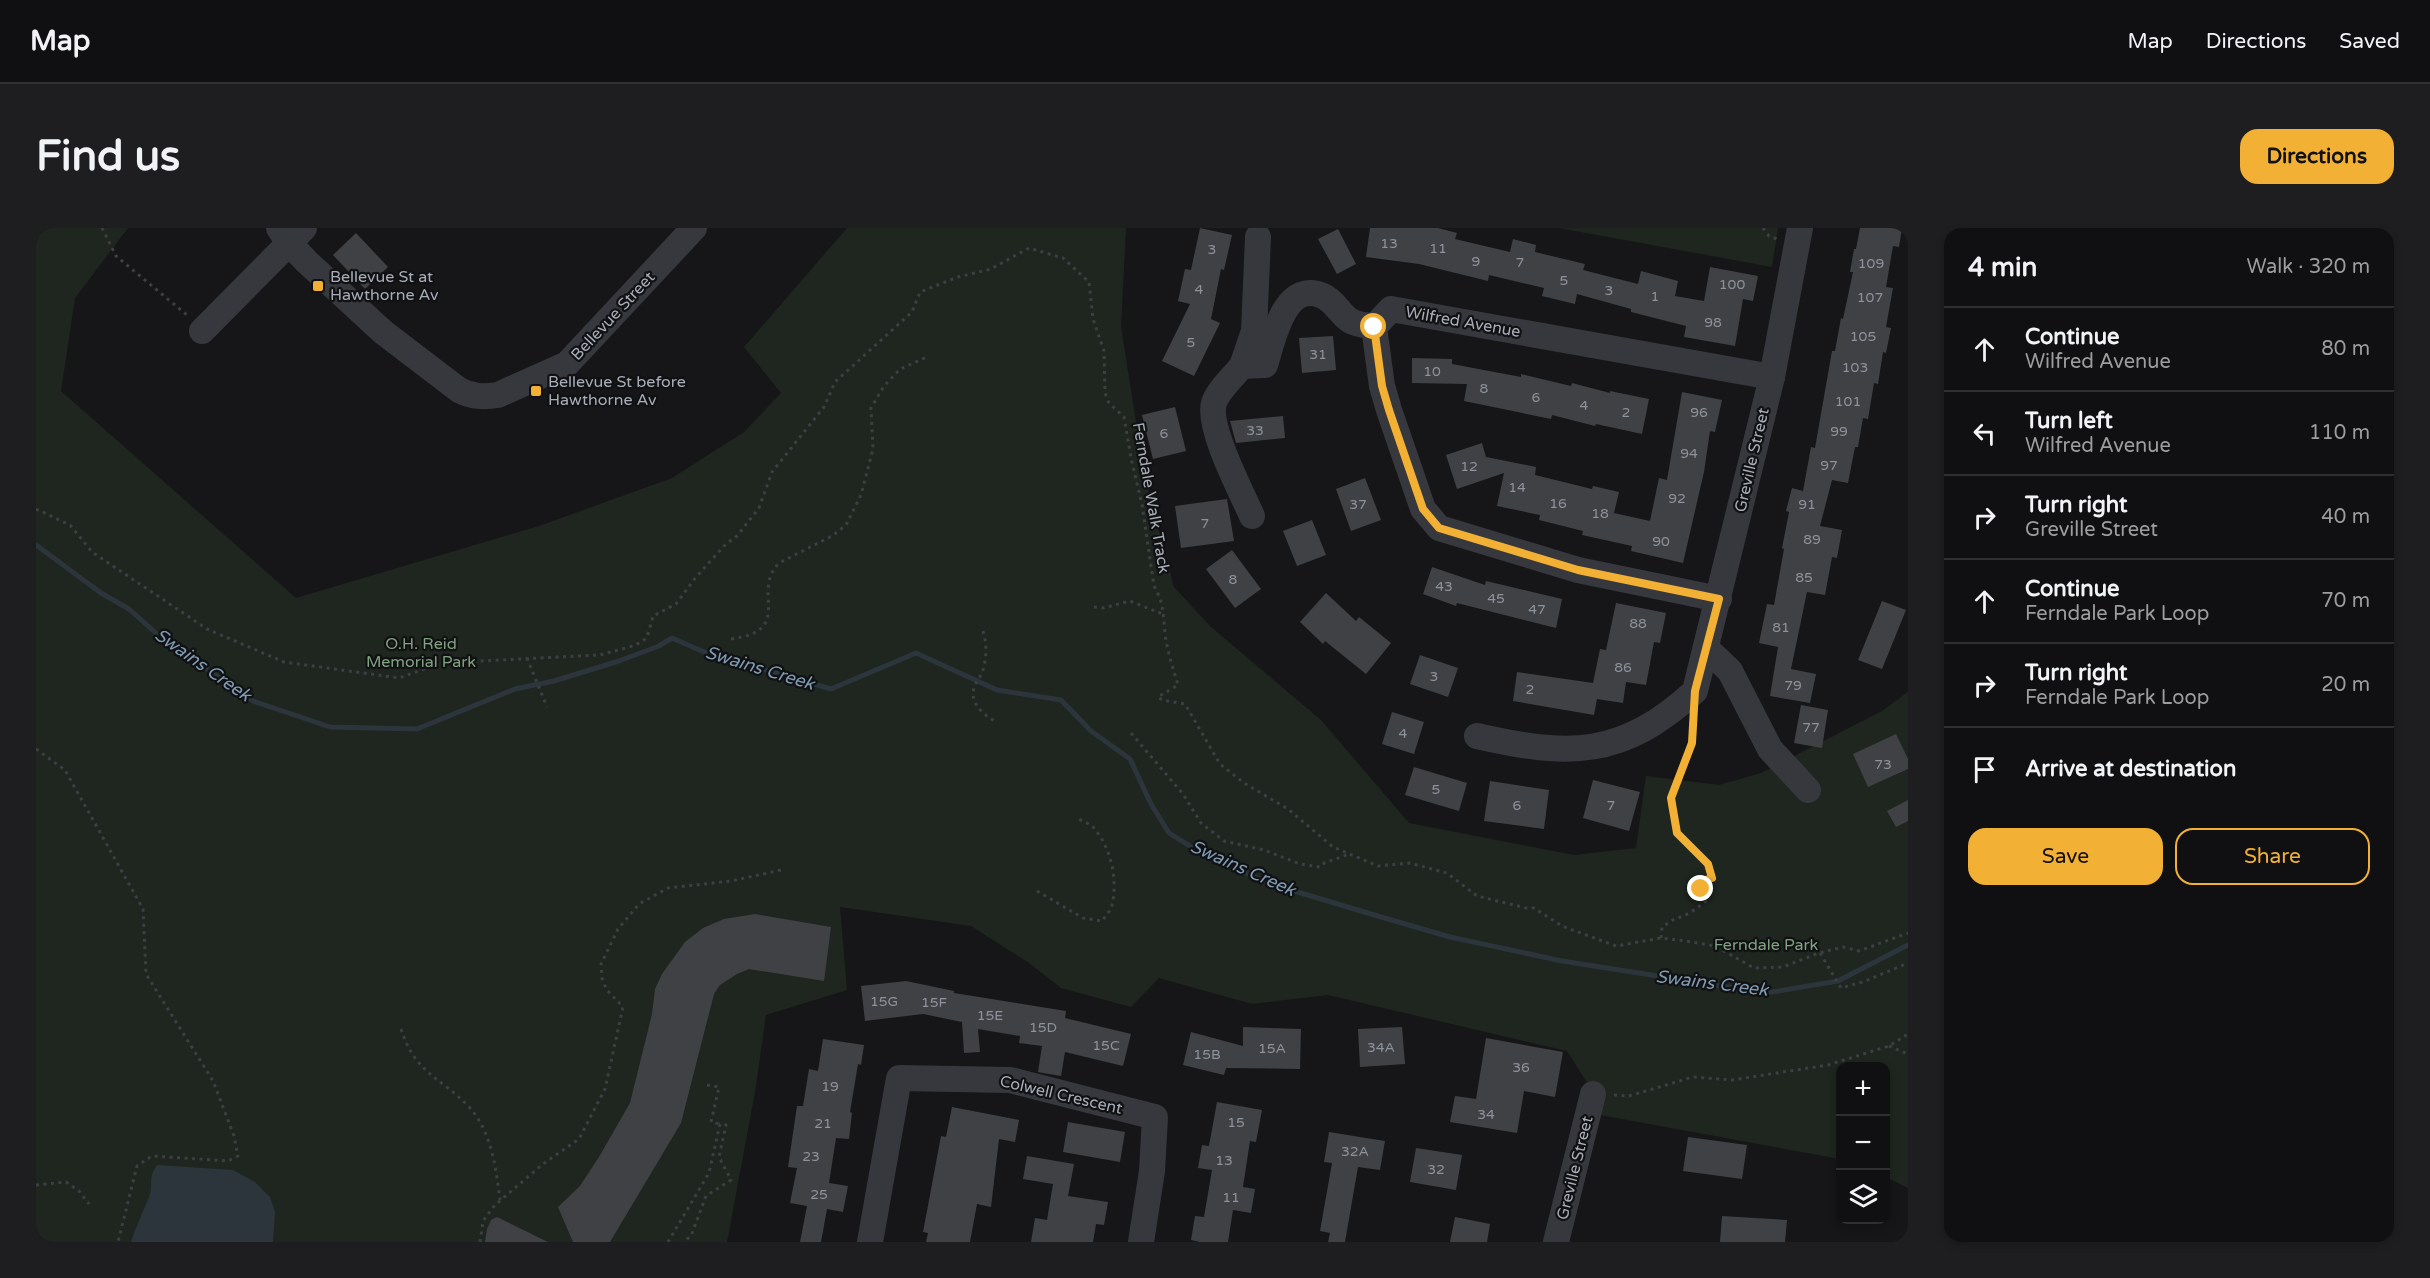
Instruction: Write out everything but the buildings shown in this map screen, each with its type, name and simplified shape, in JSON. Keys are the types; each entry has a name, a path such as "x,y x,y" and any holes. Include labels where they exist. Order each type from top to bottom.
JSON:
{"street":[{"name":"Bellevue Street","path":"291,233 398,345 459,390 467,394 486,396 498,395 567,364 694,228"},
{"name":"Greville Street","path":"1695,691 1772,377 1800,228"},
{"path":"202,331 291,233"},
{"path":"1252,516 1215,430 1214,403 1242,366 1254,331 1258,237"},
{"path":"1242,366 1265,365 1280,316 1292,301 1306,294 1323,296 1351,321 1374,327 1382,386 1389,410 1423,509 1439,528 1578,570 1719,599"},
{"name":"Wilfred Avenue","path":"1374,327 1391,309 1772,377"},
{"path":"1707,648 1730,671 1770,749 1808,790"},
{"path":"1476,736 1526,747 1563,749 1601,746 1648,728 1672,712 1695,691"},
{"name":"Colwell Crescent","path":"870,1242 900,1078 1010,1080 1155,1117 1152,1171 1141,1242"},
{"name":"Greville Street","path":"1556,1242 1593,1094"}],"path":[{"path":"102,228 116,256 187,315 202,331"},
{"name":"Ferndale Walk Track","path":"36,509 70,525 92,552 207,629 284,662 399,678 441,663 600,655 634,646 646,638 653,616 676,603 726,544 737,536 759,508 772,472 824,407 835,382 912,312 920,292 958,277 990,269 1029,248 1063,258 1089,282 1093,319 1104,351 1105,393 1109,403 1124,417 1142,505 1154,586 1165,615 1165,633 1178,686 1158,697 1162,700 1185,704 1220,764 1244,783 1288,809 1333,847 1378,866 1409,863 1447,873 1477,896 1534,908 1562,926 1616,946 1661,938 1715,946 1754,968 1783,967 1819,953 1843,947 1859,951 1908,933"},
{"path":"731,639 750,637 761,629 769,614 769,579 779,563 832,537 846,525 861,495 873,449 871,408 884,386 900,369 927,357"},
{"path":"1094,607 1103,608 1130,601 1165,615"},
{"path":"983,631 987,643 982,672 974,687 974,702 982,713 996,722"},
{"path":"527,658 547,707"},
{"path":"1661,938 1662,927 1690,913 1709,899 1695,883 1712,878 1708,864 1677,833 1671,805 1671,798 1692,743 1695,691"},
{"path":"1131,732 1183,794 1201,823 1224,841 1264,850 1300,864 1320,867 1322,864 1351,854"},
{"path":"36,749 65,770 143,909 146,974 213,1081 234,1136 238,1156 228,1161 152,1156 137,1166 118,1242"},
{"path":"1037,891 1083,918 1102,921 1112,907 1114,884 1112,866 1104,844 1092,825 1076,818"},
{"path":"480,1242 483,1221 500,1200 543,1164 579,1139 606,1089 623,1007 606,989 601,964 618,929 639,904 668,888 731,881 781,870"},
{"path":"1819,953 1841,988 1863,982 1908,963"},
{"path":"400,1029 408,1049 425,1072 471,1109 488,1137 500,1200"},
{"path":"1593,1094 1629,1096 1693,1077 1732,1080 1828,1065 1889,1046 1908,1034"},
{"path":"1889,1046 1908,1054"},
{"path":"683,1242 691,1236 706,1196 731,1180 719,1157 726,1125 711,1122 719,1087 707,1085"},
{"path":"668,1242 710,1173 720,1124"},
{"path":"36,1185 66,1182 79,1191 89,1204"}],"green space":[{"path":"36,228 128,228 75,298 61,391 296,598 539,526 672,478 744,432 781,393 744,347 847,228 1126,228 1121,327 1145,478 1174,587 1211,627 1321,720 1409,823 1574,855 1636,848 1646,776 1719,785 1761,773 1882,711 1908,692 1908,1188 1890,1179 1890,1062 1836,1062 1836,1158 1600,1115 1601,1105 1567,1051 1328,995 1252,1004 1159,978 1131,1007 1061,988 1029,963 971,926 840,907 847,990 766,1015 755,1092 727,1242 36,1242"},
{"path":"1559,228 1778,228 1772,267"}],"shaded area":[{"path":"157,1165 233,1170 255,1182 270,1197 275,1212 273,1242 131,1242 149,1197 152,1174"}],"waterway":[{"name":"Swains Creek","path":"36,545 101,593 129,609 158,635 253,701 330,727 417,729 515,689 554,681 619,661 659,646 672,638 704,652 831,689 916,653 997,690 1061,700 1091,731 1130,759 1151,804 1169,833 1206,856 1274,885 1371,914 1450,937 1562,961 1766,993 1838,981 1908,945"}],"place":[{"name":"Bellevue St at Hawthorne Av","path":"318,286"},
{"name":"Bellevue St before Hawthorne Av","path":"536,391"}],"route":[{"path":"1374,327 1377,359 1389,410 1423,509 1439,528 1578,570 1719,599 1695,691 1692,743 1671,798 1677,833 1708,864 1712,878 1695,883 1701,889"}],"park label":[{"name":"O.H. Reid Memorial Park","path":"421,653"},
{"name":"Ferndale Park","path":"1766,945"}]}
